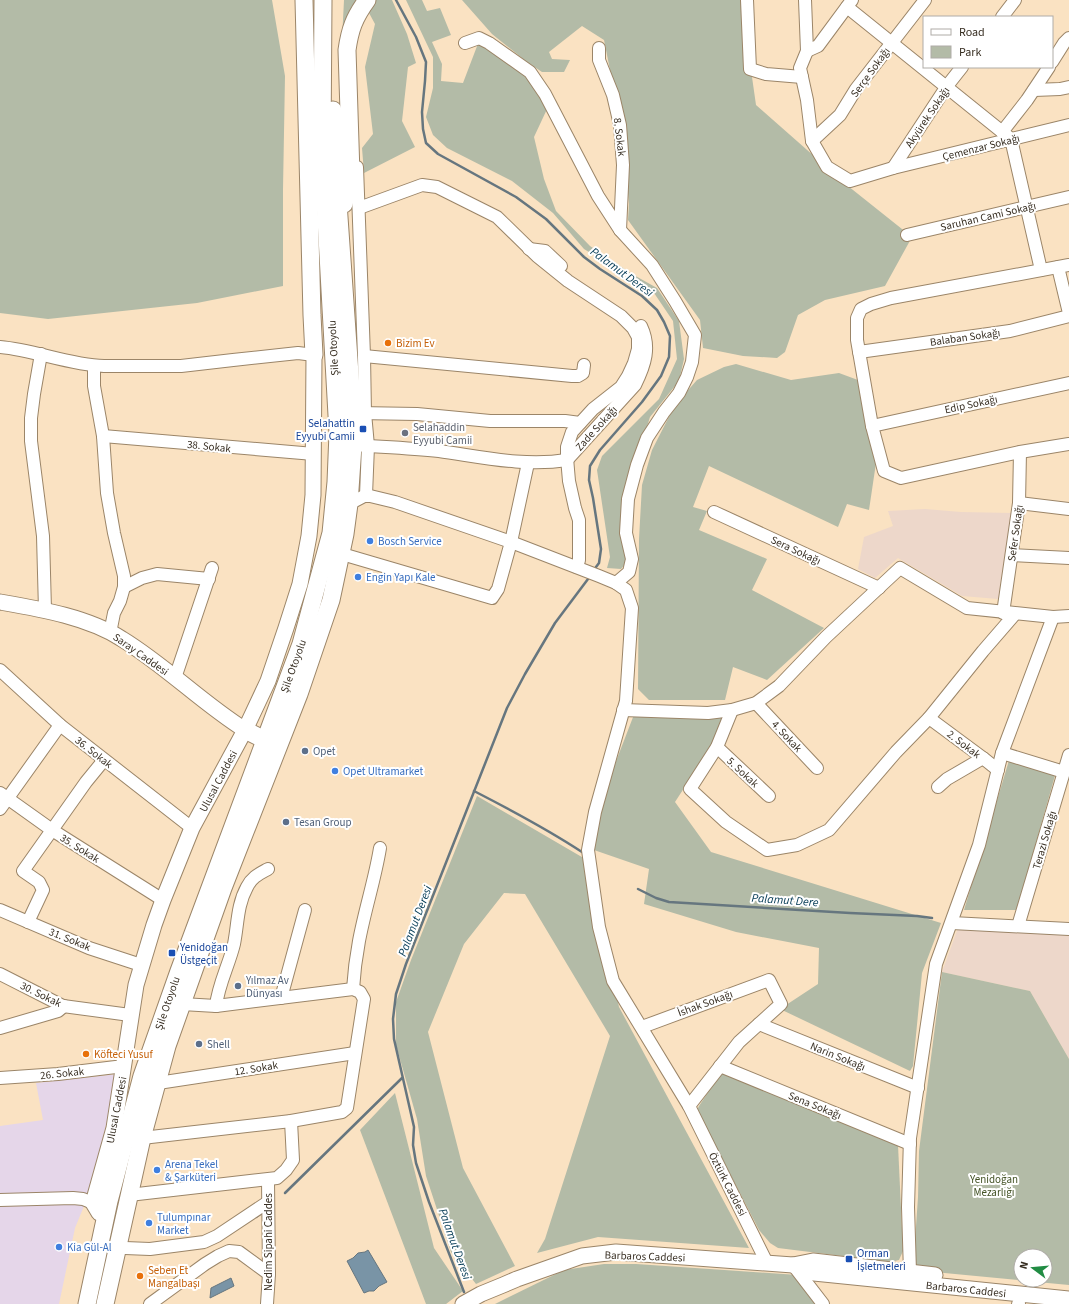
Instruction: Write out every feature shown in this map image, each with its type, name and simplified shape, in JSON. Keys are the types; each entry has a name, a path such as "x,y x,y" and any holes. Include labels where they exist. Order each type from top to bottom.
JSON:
{"highway":[{"path":"304,0 314,355"},
{"path":"340,224 351,174 346,50 350,31 356,16 367,0"},
{"path":"306,105 326,2"},
{"name":"Şile Otoyolu","path":"105,1304 142,1138 167,1046 226,881 299,694 331,600 342,554 349,504 361,445 354,432 359,413 345,292 335,160 332,17 326,2"},
{"name":"Şile Otoyolu","path":"87,1304 109,1201 142,1076 179,971 301,644 331,533 336,482 338,432 322,147 326,2"},
{"path":"245,730 265,740"},
{"path":"77,1304 96,1208 142,1076"},
{"path":"114,1304 125,1248 129,1195"}],"main road":[{"name":"Ulusal Caddesi","path":"96,1208 114,1128 124,1066 130,1015 136,985 163,900 192,828 245,730 268,681 300,584 309,536 313,495 314,355"},
{"name":"Saray Caddesi","path":"0,602 45,610 94,625 122,638 228,720 245,730"},
{"name":"Barbaros Caddesi","path":"463,1304 481,1294 517,1279 582,1256 616,1252 792,1265 813,1262 909,1277 1017,1298 1069,1299"},
{"name":"Barbaros Caddesi","path":"482,1304 503,1285"},
{"name":"Barbaros Caddesi","path":"1017,1298 1069,1290"}],"street":[{"path":"747,0 750,69 766,74 802,77"},
{"path":"805,0 806,51 800,68 812,141"},
{"name":"Serçe Sokağı","path":"812,141 840,115 856,89 925,0"},
{"path":"1003,16 1015,0"},
{"path":"806,51 818,46 849,3 892,42 923,67"},
{"path":"349,504 366,495 395,502 511,542 616,583 630,572 632,559 626,533 628,499 637,465 647,438 664,412 679,393 692,362 695,335 652,265 620,230 598,196 545,94 530,72 479,38 465,43"},
{"path":"1053,60 1069,38"},
{"name":"8. Sokak","path":"599,48 599,60 613,95 620,125 623,165 620,230"},
{"path":"924,68 1007,136 1028,207 1042,270"},
{"name":"Akyürek Sokağı","path":"893,168 947,86 961,68"},
{"path":"1007,136 1048,68"},
{"path":"1034,90 1060,89 1069,87"},
{"name":"Çemenzar Sokağı","path":"812,141 827,167 850,181 1007,136 1069,125"},
{"path":"356,161 363,302 364,356 359,413 417,414 490,421 565,421 580,423"},
{"path":"359,208 422,185 437,187 497,217 537,256 568,281 621,316 633,328 638,337 638,349 634,363 621,387 593,409 572,432 568,447 567,460 569,481 579,520 579,560 576,567"},
{"name":"Saruhan Cami Sokağı","path":"907,235 1069,197"},
{"name":"Zade Sokağı","path":"361,445 437,451 528,463 551,463 567,460 636,385 646,357 647,346 641,325 617,307 574,279 545,251 529,249"},
{"path":"1069,313 1063,266 921,291 891,298 871,304 861,309 856,318 857,340 872,426 884,471 901,478 1020,452 1069,444"},
{"path":"345,292 363,302"},
{"name":"Balaban Sokağı","path":"859,352 1010,331 1069,316"},
{"path":"0,347 41,354 94,366 181,366 298,353 314,355"},
{"path":"41,354 31,418 31,441 43,536 45,610"},
{"path":"364,356 572,376 578,376 583,373 584,365"},
{"path":"94,366 94,386 103,436 107,493 124,576 124,587 120,601 114,613 110,632"},
{"name":"Edip Sokağı","path":"872,426 1069,383"},
{"name":"38. Sokak","path":"103,436 314,454"},
{"path":"361,445 366,495"},
{"name":"Sefer Sokağı","path":"1009,613 1012,555 1019,503 1020,452"},
{"path":"342,554 492,598 498,589 511,542 528,463"},
{"path":"1019,503 1069,509"},
{"name":"Sera Sokağı","path":"714,512 879,588"},
{"path":"1012,555 1069,558"},
{"path":"623,710 708,713 732,710 756,703 779,686 826,637 900,568 966,608 1053,617 1069,616"},
{"path":"124,587 142,578 157,574 211,573 175,678"},
{"name":"Öztürk Caddesi","path":"616,583 626,590 632,608 626,700 594,812 588,850 599,927 613,981 689,1106 767,1263"},
{"path":"732,710 717,747 690,789 726,822 767,850 797,845 829,830 896,752 929,718 983,651 1009,613"},
{"path":"909,1277 908,1207 910,1144 936,964 979,845 1002,753 1053,617"},
{"name":"36. Sokak","path":"0,670 60,725 192,828"},
{"name":"4. Sokak","path":"756,703 817,768"},
{"name":"2. Sokak","path":"929,718 998,770"},
{"path":"0,809 4,796 60,725"},
{"name":"5. Sokak","path":"717,747 769,796"},
{"path":"1002,753 1064,772"},
{"name":"Terazi Sokağı","path":"1018,926 1069,755"},
{"path":"938,787 947,779 983,758"},
{"path":"28,922 43,890 39,882 23,871 86,782 104,760"},
{"name":"35. Sokak","path":"4,796 52,830 163,900"},
{"path":"353,989 359,940 376,872 380,848"},
{"path":"216,1006 217,995 234,944 238,910 247,886 254,877 268,869"},
{"name":"31. Sokak","path":"0,910 89,948 142,965"},
{"path":"281,998 305,910"},
{"path":"952,922 1069,929"},
{"name":"30. Sokak","path":"0,974 64,1006 130,1015"},
{"name":"İshak Sokağı","path":"642,1027 769,980 781,1004 759,1024"},
{"path":"142,1138 291,1122 342,1112 347,1108 364,999 360,992 353,989 216,1006 182,1004"},
{"path":"0,1028 58,1011 64,1006"},
{"path":"689,1106 739,1042 759,1024"},
{"name":"Narin Sokağı","path":"759,1024 918,1088"},
{"name":"12. Sokak","path":"158,1083 355,1053"},
{"name":"26. Sokak","path":"0,1078 58,1074 124,1066"},
{"name":"Sena Sokağı","path":"720,1066 910,1144"},
{"path":"129,1195 277,1178 286,1170 293,1160 291,1122"},
{"name":"Nedim Sipahi Caddes","path":"268,1180 268,1304"},
{"path":"0,1200 74,1198 83,1199 96,1208"},
{"path":"125,1248 150,1249 204,1242 217,1236 268,1202"},
{"path":"150,1304 205,1264 229,1251 239,1252 269,1274"},
{"path":"792,1265 823,1304"}],"shaded area":[{"path":"925,509 961,512 1012,513 998,599 962,596 898,558 875,578 858,569 864,537 893,526 888,511"},
{"path":"958,928 1069,932 1069,1059 1030,991 942,972"},
{"path":"118,1074 91,1189 75,1228 59,1304 0,1304 0,1126 43,1120 36,1083"}],"green space":[{"path":"0,0 272,0 285,76 283,286 197,303 48,319 0,313"},
{"path":"344,0 356,0 348,14 342,40"},
{"path":"362,0 392,0 407,34 416,63 408,67 402,121 415,147 364,173 362,148 373,134 365,67 375,24"},
{"path":"406,0 422,0 427,11 440,8 451,35 432,42 442,64 441,81 463,83 479,41 527,72 548,107 534,137 544,179 556,211 590,246 632,274 657,288 679,321 684,359 679,381 650,417 622,508 627,562 621,569 607,568 610,557 597,470 602,456 659,399 677,359 673,321 652,290 584,249 553,213 512,181 447,148 433,135 426,117 433,88 433,57"},
{"path":"462,0 741,0 756,105 848,186 912,237 885,286 825,300 798,315 785,352 777,358 743,356 703,348 700,320 628,220 629,204 623,135 604,40 582,26 549,52 552,59 570,60 564,72 542,72 492,34"},
{"path":"736,364 791,380 839,373 866,383 876,463 869,510 847,504 838,527 709,466 693,507 707,511 699,530 767,559 752,590 824,628 767,680 733,667 725,700 649,700 638,689 639,539 642,485 652,450 675,405 697,380 724,367"},
{"path":"649,707 729,719 675,802 711,852 941,923 922,973 913,1066 910,1071 780,1009 818,984 819,948 736,932 644,904 649,869 594,850 593,821 635,712"},
{"path":"1010,757 1056,772 1017,910 964,910"},
{"path":"477,796 587,860 619,1007 749,1248 598,1237 537,1253 545,1239 610,1036 525,894 504,893 464,944 428,1032 463,1168 515,1266 476,1284 451,1252 426,1176 417,1119 396,1045 396,1002 411,960"},
{"name":"Yenidoğan Mezarlığı","path":"942,972 1030,991 1069,1059 1069,1285 1053,1283 1053,1248 1013,1248 1013,1280 913,1270 918,1197 919,1151"},
{"path":"722,1071 898,1145 903,1251 899,1260 891,1262 778,1248 770,1243 759,1230 697,1110"},
{"path":"395,1093 434,1248 463,1291 446,1304 426,1304 360,1130"},
{"path":"604,1264 636,1264 798,1275 820,1304 495,1304 564,1270"}],"water":[{"path":"368,1250 387,1282 379,1286 374,1291 364,1293 347,1261 358,1253"},
{"path":"231,1278 234,1286 210,1298 211,1288"}],"waterway":[{"name":"Palamut Deresi","path":"396,0 416,37 426,62 422,112 426,143 438,154 516,197 546,219 584,257 642,296 657,310 670,336 669,357 661,376 642,402 600,450 590,466 589,480 601,549 599,563 596,567"},
{"name":"Palamut Deresi","path":"464,1292 429,1202 416,1163 413,1145 414,1127 394,1039 393,1019 396,994 406,964 507,708 555,623 588,579"},
{"name":"Palamut Dere","path":"474,791 556,835 582,852"},
{"name":"Palamut Dere","path":"638,889 656,898 669,902 932,918"},
{"path":"285,1193 402,1078"},
{"path":"256,1217 262,1213"}],"place":[{"name":"Bizim Ev","path":"388,343"},
{"name":"Selahattin Eyyubi Camii","path":"363,429"},
{"name":"Selahaddin Eyyubi Camii","path":"405,433"},
{"name":"Bosch Service","path":"370,541"},
{"name":"Engin Yapı Kale","path":"358,577"},
{"name":"Opet","path":"305,751"},
{"name":"Opet Ultramarket","path":"335,771"},
{"name":"Tesan Group","path":"286,822"},
{"name":"Yenidoğan Üstgeçit","path":"172,953"},
{"name":"Yılmaz Av Dünyası","path":"238,986"},
{"name":"Shell","path":"199,1044"},
{"name":"Köfteci Yusuf","path":"86,1054"},
{"name":"Arena Tekel & Şarküteri","path":"157,1170"},
{"name":"Tulumpınar Market","path":"149,1223"},
{"name":"Kia Gül-Al","path":"59,1247"},
{"name":"Orman İşletmeleri","path":"849,1259"},
{"name":"Seben Et Mangalbaşı","path":"140,1276"}]}
